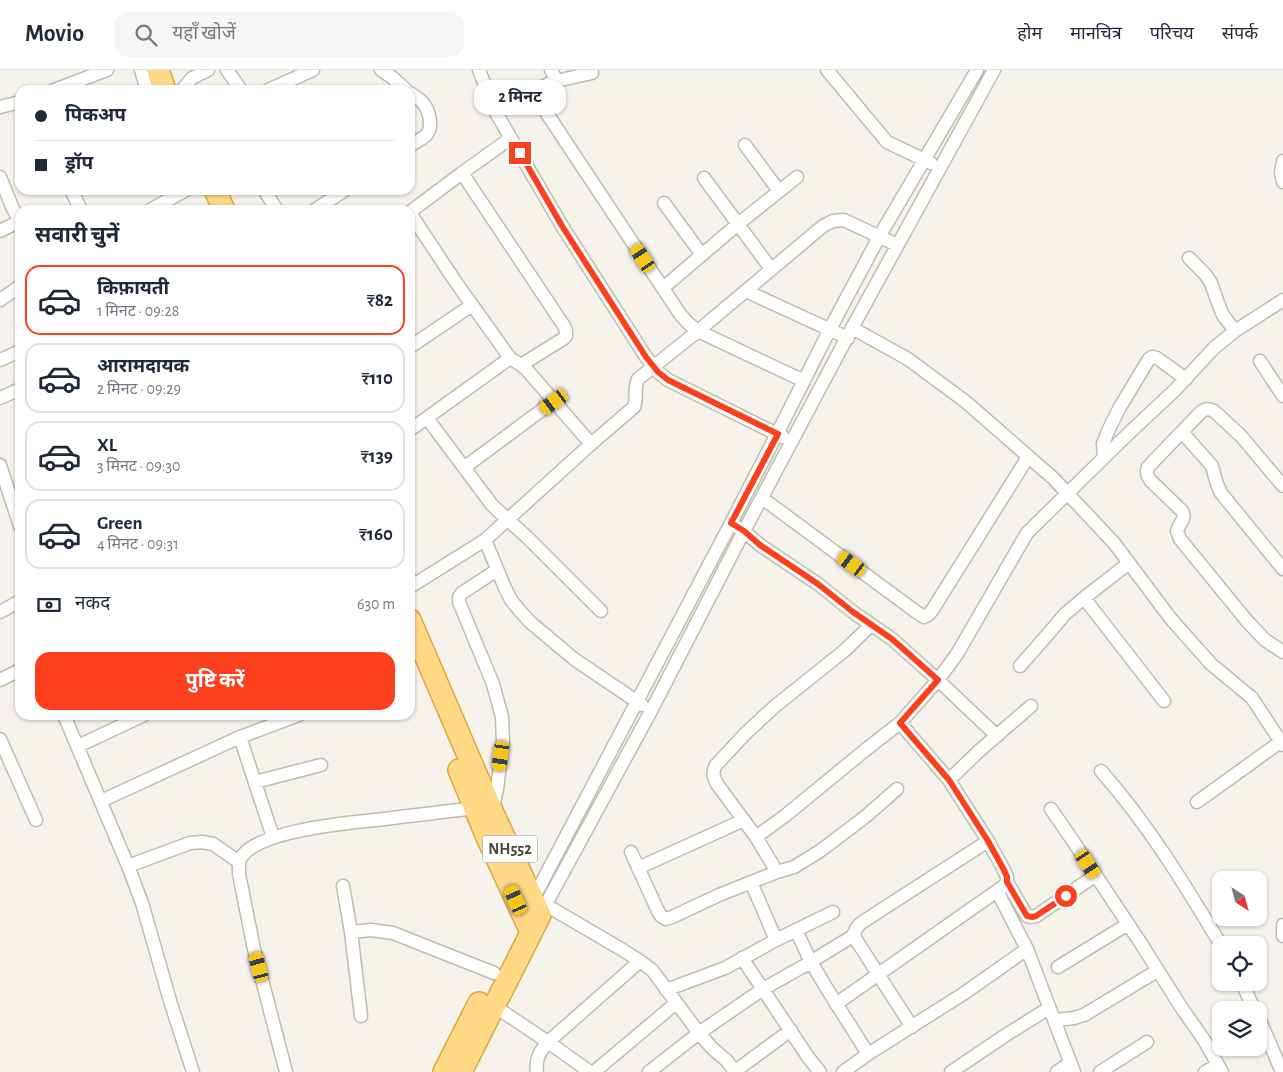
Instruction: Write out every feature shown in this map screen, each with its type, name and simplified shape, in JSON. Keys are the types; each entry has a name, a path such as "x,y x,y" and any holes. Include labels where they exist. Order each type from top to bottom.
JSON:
{"highway":[{"name":"NH552","path":"415,633 484,809"},
{"name":"NH552","path":"415,664 535,913"},
{"path":"444,1072 494,973 535,913"},
{"path":"461,1072 494,1006 535,913"}],"street":[{"path":"67,85 107,70"},
{"path":"141,70 158,83"},
{"path":"186,85 192,78 208,70"},
{"path":"227,70 238,85"},
{"path":"279,85 313,70"},
{"path":"381,70 401,85"},
{"path":"479,70 495,110 562,226 646,357 658,372 668,380 792,442"},
{"path":"827,70 887,142 940,168"},
{"path":"535,913 637,701 778,434 830,330 879,237 977,70"},
{"path":"535,913 650,710 897,245 994,70"},
{"path":"495,110 532,91 554,76 592,73"},
{"path":"532,91 680,314 688,323 698,331 804,381"},
{"path":"415,97 425,105 430,128 423,137 415,143"},
{"path":"0,107 15,103"},
{"path":"415,209 511,138"},
{"path":"745,145 779,191"},
{"path":"1283,161 1281,172 1283,182"},
{"path":"462,173 566,331 566,336 563,339 521,365"},
{"path":"663,288 797,176"},
{"path":"0,177 15,212"},
{"path":"704,178 772,269"},
{"path":"159,205 177,195"},
{"path":"322,205 338,195"},
{"path":"664,202 702,255"},
{"path":"415,584 485,540 634,407 637,401 635,386 638,379 823,226 833,220 844,220 897,245"},
{"path":"415,221 454,281 510,358 521,365 591,444"},
{"path":"0,231 15,224"},
{"path":"1189,258 1211,283 1223,315 1235,331"},
{"path":"0,300 15,290"},
{"path":"746,291 830,330 850,333 908,359 966,402 1053,478 1114,543 1171,619 1211,664 1252,698 1282,742 1197,802"},
{"path":"756,837 900,723 938,680 957,654 1027,533 1175,390 1214,348 1235,331 1283,300"},
{"path":"415,344 472,305"},
{"path":"0,360 15,353"},
{"path":"1104,457 1103,444 1108,431 1149,359 1152,357 1157,358 1186,379"},
{"path":"415,427 510,358"},
{"path":"1260,361 1283,396"},
{"path":"0,398 15,391"},
{"path":"465,466 554,402"},
{"path":"1283,486 1241,436 1210,409 1205,409 1148,467 1146,472 1147,476 1184,514 1184,518 1177,531 1180,539 1247,621 1266,640 1283,652"},
{"path":"428,418 492,504 601,611"},
{"path":"1182,432 1212,466 1221,493 1283,569"},
{"path":"762,498 924,616 933,609 1028,457"},
{"path":"0,465 15,509"},
{"path":"731,523 892,639 997,736"},
{"path":"485,540 511,600 530,622 574,658 650,710"},
{"path":"1020,666 1065,614 1129,563"},
{"path":"286,1072 254,949 238,874 239,862 243,854 273,837 308,829 484,809 497,789 503,741 502,717 493,684 459,602 459,597 462,593 497,570"},
{"path":"1084,598 1164,701"},
{"path":"0,611 15,604"},
{"path":"777,872 756,837 717,784 713,776 713,770 745,734 774,707 844,651 871,624"},
{"path":"0,680 15,672"},
{"path":"949,780 1031,706"},
{"path":"66,720 142,903 193,1072"},
{"path":"78,746 133,720"},
{"path":"101,801 240,738 286,720"},
{"path":"900,723 949,780 988,841 1004,870 1007,882 1027,916 1036,916 1096,876"},
{"path":"240,738 273,837"},
{"path":"0,739 36,820"},
{"path":"255,782 321,765"},
{"path":"1101,771 1141,819 1216,936"},
{"path":"631,852 658,910 666,918 672,917 719,895 794,867 820,851 865,818 897,789"},
{"path":"1051,809 1204,1040 1220,1068 1205,1072"},
{"path":"638,868 744,820"},
{"path":"648,1072 699,1033 763,989 853,936 856,928 861,923 988,841"},
{"path":"128,866 190,843 202,842 213,844 239,862"},
{"path":"751,882 776,940"},
{"path":"836,1004 997,891 1007,882"},
{"path":"343,886 351,932 361,1016"},
{"path":"997,891 1027,949 1072,1067 1057,1072"},
{"path":"666,990 725,968 833,912"},
{"path":"535,913 640,961 652,970 699,1033 727,1061 734,1072 791,1030"},
{"path":"1058,967 1128,924"},
{"path":"1283,925 1283,936"},
{"path":"351,932 371,930 393,932 494,973"},
{"path":"796,930 811,961 868,1054"},
{"path":"854,932 855,938 912,1027"},
{"path":"843,1072 963,994 1027,949"},
{"path":"742,958 820,1072"},
{"path":"537,1072 537,1058 548,1042 640,961"},
{"path":"951,1072 1052,1014 1074,1018 1084,1015 1157,970"},
{"path":"594,1072 676,1003"},
{"path":"494,1006 590,1072"},
{"path":"1267,1037 1282,1072"},
{"path":"1100,1072 1147,1042"}],"route":[{"path":"520,153 562,226 646,357 658,372 668,380 778,434 731,523 892,639 938,680 900,723 949,780 988,841 1004,870 1007,882 1027,916 1036,916 1066,896"}]}
